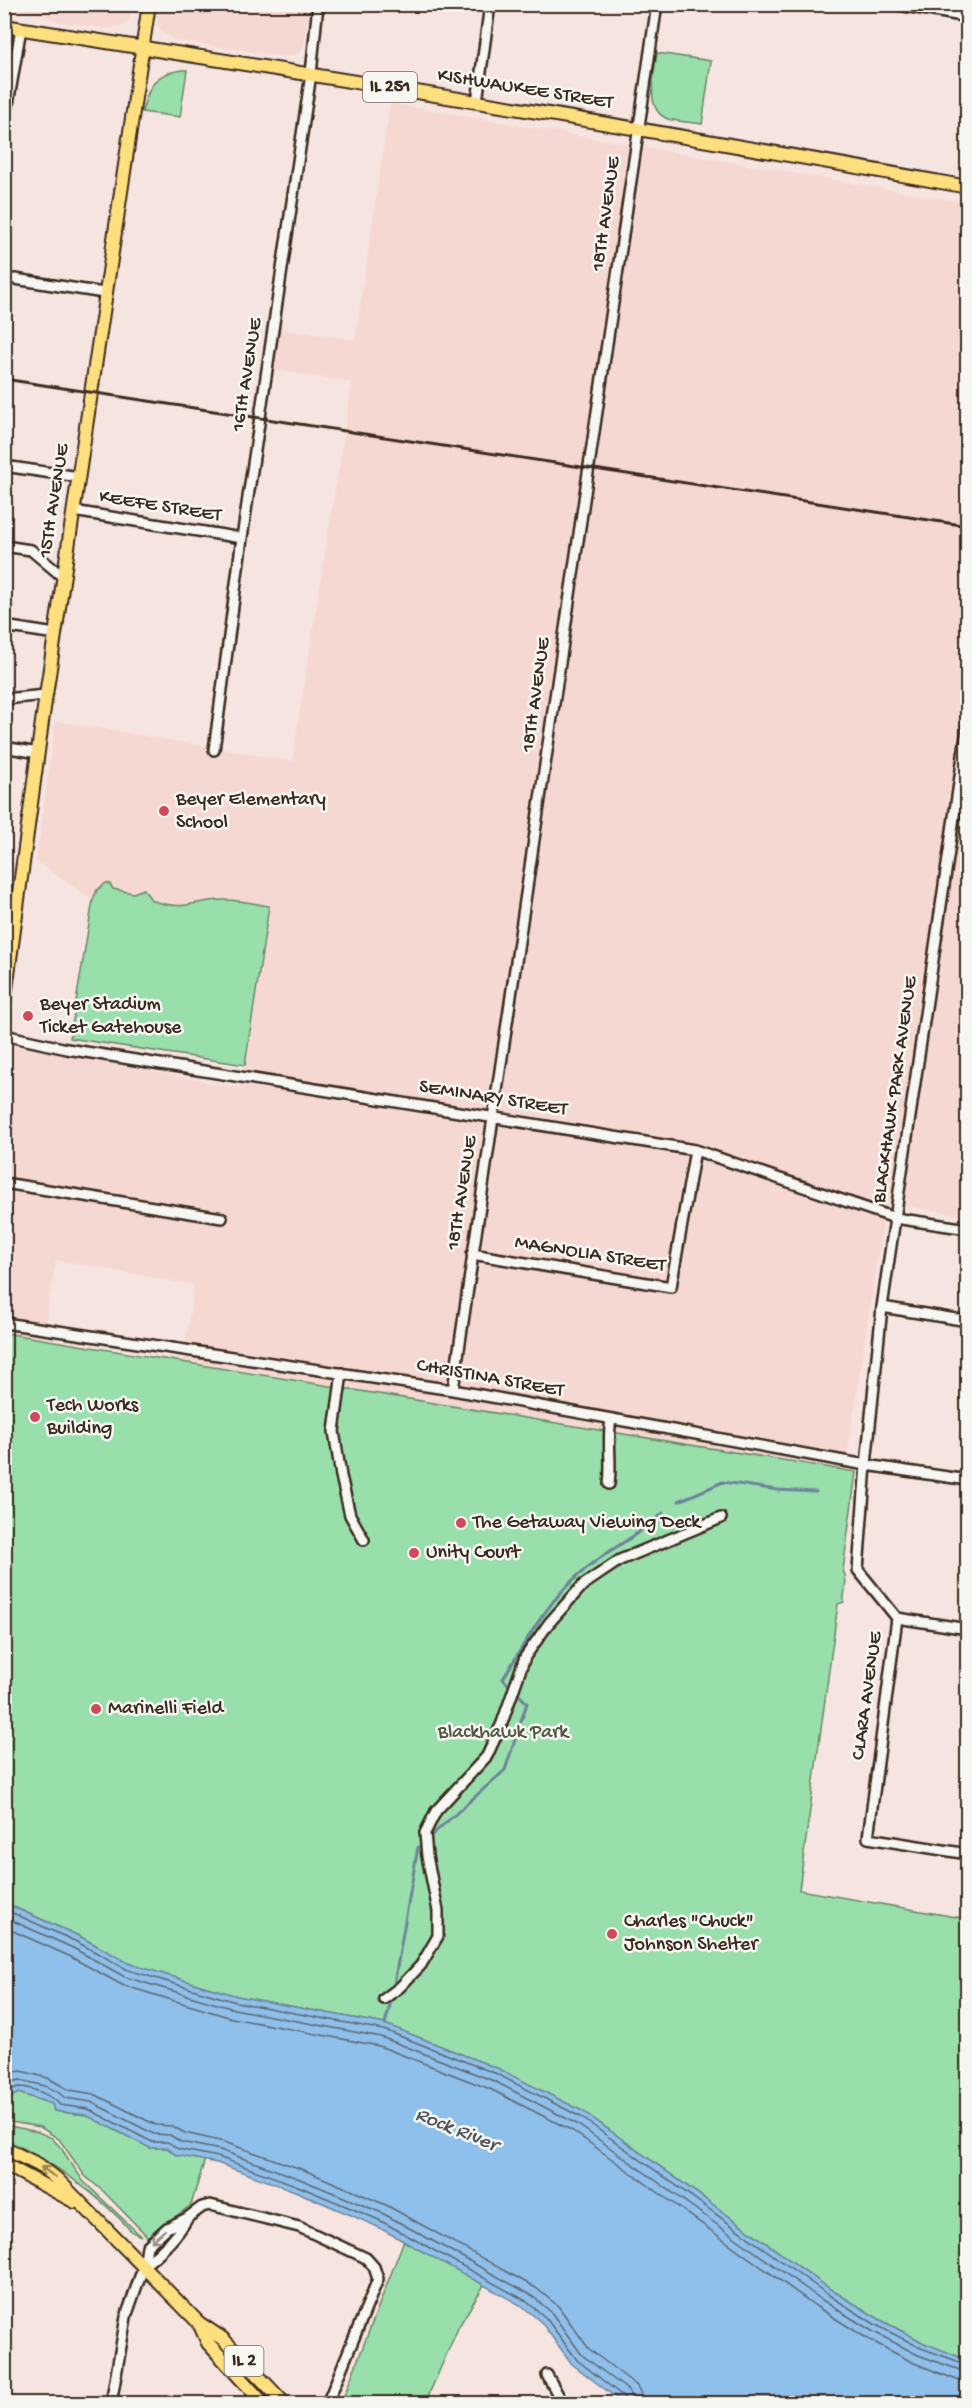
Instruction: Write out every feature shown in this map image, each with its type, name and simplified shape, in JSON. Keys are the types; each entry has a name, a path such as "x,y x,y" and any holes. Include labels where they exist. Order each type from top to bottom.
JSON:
{"main road":[{"name":"15TH AVENUE","path":"4,1004 8,953 104,293 149,4"},
{"name":"KISHWAUKEE STREET","path":"4,26 142,46 638,128 968,187"},
{"name":"IL 2","path":"4,2148 39,2165 57,2179 199,2323 223,2339 285,2403"},
{"name":"IL 2","path":"4,2164 84,2207"},
{"name":"IL 2","path":"199,2323 208,2343 261,2402"}],"street":[{"name":"16TH AVENUE","path":"214,750 242,538 311,74 318,4"},
{"path":"477,102 490,4"},
{"name":"18TH AVENUE","path":"453,1390 657,4"},
{"path":"893,4 968,17"},
{"path":"7,110 21,28"},
{"path":"15,279 104,293"},
{"path":"4,466 79,477"},
{"name":"KEEFE STREET","path":"73,511 242,538"},
{"path":"4,546 31,550 63,577"},
{"path":"4,626 55,634"},
{"path":"4,699 46,695"},
{"name":"BLACKHAWK PARK AVENUE","path":"866,1465 882,1307 968,722"},
{"path":"4,747 38,753"},
{"name":"SEMINARY STREET","path":"4,1035 78,1051 695,1150 896,1218 968,1229"},
{"name":"MAGNOLIA STREET","path":"472,1254 671,1287 695,1150"},
{"path":"4,1183 222,1218"},
{"path":"882,1307 968,1321"},
{"name":"CHRISTINA STREET","path":"4,1323 453,1390 866,1465 968,1480"},
{"path":"342,1373 334,1431 350,1515 364,1540"},
{"path":"609,1484 611,1472 608,1437 610,1419"},
{"name":"CLARA AVENUE","path":"866,1465 858,1570 897,1618 868,1838 968,1854"},
{"path":"384,1999 421,1965 438,1936 438,1911 427,1856 425,1833 436,1811 487,1756 502,1723 525,1657 549,1623 583,1586 620,1560 721,1518"},
{"path":"897,1618 968,1629"},
{"path":"4,2173 20,2172"},
{"path":"111,2403 126,2317 144,2265 147,2246 167,2228 202,2207 210,2205 299,2227 366,2258 374,2267 378,2279 324,2402"},
{"path":"144,2265 177,2235 187,2218"},
{"path":"547,2375 563,2403"}],"shaded area":[{"path":"157,4 311,5 303,49 300,53 286,57 174,40 162,32 157,24"},
{"path":"4,5 133,5 129,20 123,26 108,29 61,22"},
{"path":"390,103 967,203 967,1216 886,1203 845,1470 183,1361 194,1285 56,1260 43,1338 99,1347 5,1333 4,1067 8,1043 240,1088 245,1065 226,900 180,907 151,900 93,900 36,861 56,721 292,761 352,383 261,367 267,327 355,340"}],"green space":[{"path":"657,53 711,61 702,124 668,119 655,108 652,90"},
{"path":"187,70 180,117 142,112 151,87 161,76"},
{"path":"106,883 110,884 113,889 133,893 144,889 151,900 163,904 182,905 226,900 269,906 245,1065 70,1038 93,900 97,890"},
{"name":"Blackhawk Park","path":"5,1333 856,1472 843,1570 846,1582 844,1602 838,1604 799,1890 967,1919 967,2360 924,2343 830,2289 584,2112 499,2069 385,2024 237,1996 130,1964 79,1936 5,1903"},
{"path":"18,2093 52,2104 54,2111 86,2115 150,2148 167,2148 176,2155 205,2159 191,2205 148,2237 85,2176 59,2139 40,2127 5,2121 4,2095 9,2098"},
{"path":"5,2125 38,2132 52,2138 83,2181 141,2236 132,2232 104,2204 73,2179 5,2139"},
{"path":"404,2240 484,2285 459,2326 425,2403 341,2404"}],"water":[{"name":"Rock River","path":"4,1903 79,1936 130,1964 237,1996 385,2024 499,2069 584,2112 830,2289 924,2343 967,2360 967,2403 623,2403 572,2364 541,2322 522,2306 376,2226 295,2191 217,2163 176,2155 167,2148 150,2148 86,2115 54,2111 52,2104 19,2093 9,2098 4,2095"}],"waterway":[{"path":"679,1501 723,1482 778,1490 816,1492"},
{"path":"433,1834 505,1770 527,1703 503,1679 548,1609 582,1572 663,1513"},
{"path":"393,1990 418,1847"},
{"path":"385,2024 392,1997"}],"railway":[{"path":"4,379 968,526"}],"place":[{"name":"Beyer Elementary School","path":"164,811"},
{"name":"Beyer Stadium Ticket Gatehouse","path":"28,1016"},
{"name":"Tech Works Building","path":"35,1417"},
{"name":"The Getaway Viewing Deck","path":"461,1523"},
{"name":"Unity Court","path":"414,1553"},
{"name":"Marinelli Field","path":"96,1709"},
{"name":"Charles \"Chuck\" Johnson Shelter","path":"612,1934"}]}
